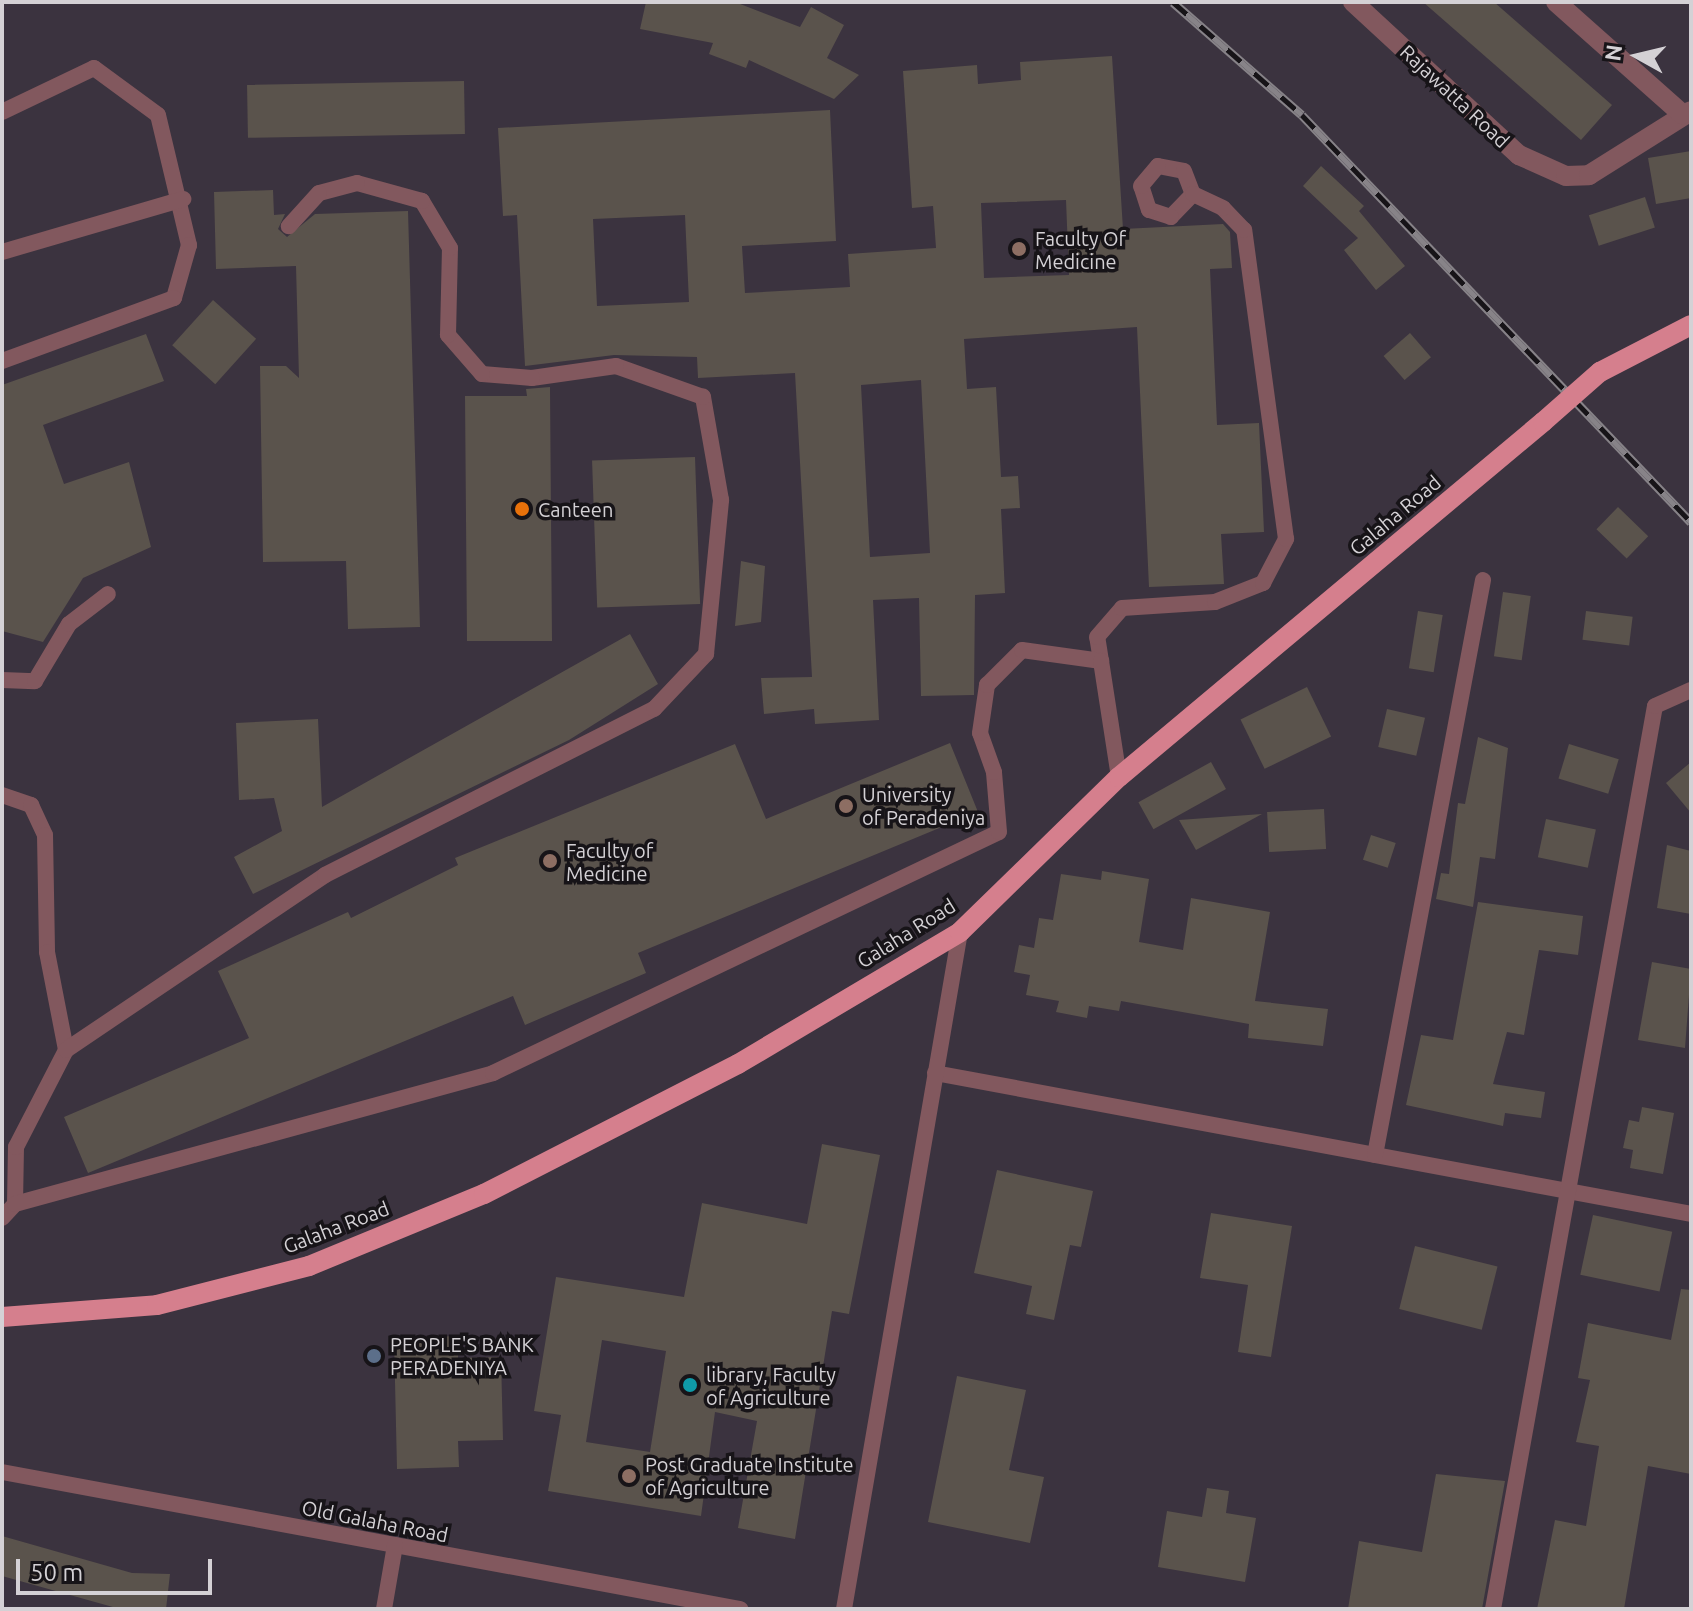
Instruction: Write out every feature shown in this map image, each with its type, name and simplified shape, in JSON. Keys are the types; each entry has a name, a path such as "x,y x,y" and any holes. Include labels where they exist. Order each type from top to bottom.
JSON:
{"main road":[{"name":"Galaha Road","path":"2,1317 157,1305 309,1266 484,1194 724,1072 960,932 1119,777 1600,372 1691,325"}],"street":[{"name":"Rajawatta Road","path":"1353,2 1519,155 1566,176 1589,175 1686,113"},
{"path":"1556,2 1686,113"}],"lane":[{"path":"2,112 94,68 158,115 183,199 189,245 174,298 2,361"},
{"path":"2,1218 9,1200 16,1147 66,1050 325,875 654,709 706,654 721,500 703,397 616,366 532,378 482,374 448,335 450,248 422,201 357,183 319,193 289,226"},
{"path":"1119,777 1097,637 1122,608 1215,602 1263,583 1286,539 1244,230 1223,208 1193,194"},
{"path":"2,252 183,199"},
{"path":"1375,1155 1483,580"},
{"path":"2,680 35,681 69,624 108,594"},
{"path":"9,1200 493,1073 789,937 999,832 994,772 980,733 987,685 1022,650 1101,661"},
{"path":"1493,1609 1655,706 1691,690"},
{"path":"2,795 31,805 45,835 47,952 66,1050"},
{"path":"844,1609 960,932"},
{"path":"935,1073 1691,1214"},
{"name":"Old Galaha Road","path":"2,1472 740,1609"},
{"path":"384,1609 395,1545"}],"shaded area":[{"name":"University of Peradeniya","path":"2,2 1691,2 1691,1609 2,1609"}],"building":[{"path":"646,2 735,2 800,27 811,7 844,25 827,58 859,75 834,99 749,60 746,68 709,54 713,43 640,29"},
{"path":"1423,2 1494,2 1612,105 1581,140"},
{"path":"1112,56 1123,229 1223,224 1230,232 1232,268 1210,269 1217,425 1259,423 1264,532 1221,534 1224,584 1149,587 1137,327 964,339 967,389 996,387 1001,477 1018,476 1020,508 1001,509 1005,593 975,595 974,695 921,696 919,598 873,600 879,720 815,724 814,709 764,714 761,678 812,677 795,373 698,378 697,357 614,355 525,366 517,215 503,216 498,128 830,110 836,241 742,246 745,293 850,287 848,254 936,248 933,206 912,208 903,71 977,65 978,84 1021,80 1020,62","holes":["1066,200 1069,275 984,278 981,203","685,215 689,302 597,306 593,219","921,380 930,553 870,557 861,385"]},
{"path":"464,81 465,134 248,138 247,85"},
{"path":"1691,151 1691,198 1656,204 1648,158"},
{"path":"1321,166 1364,206 1359,211 1405,266 1376,290 1344,250 1358,238 1303,186"},
{"path":"273,190 274,215 285,214 278,229 287,237 315,214 408,211 420,627 348,629 346,561 263,562 260,366 286,366 299,378 296,266 216,269 214,192"},
{"path":"1645,197 1655,227 1599,246 1589,215"},
{"path":"213,300 256,339 215,384 172,345"},
{"path":"1410,333 1431,357 1405,380 1384,356"},
{"path":"146,334 164,381 43,425 64,484 129,462 151,547 83,578 43,642 2,631 2,385"},
{"path":"550,387 552,641 467,641 465,396 527,396 526,389"},
{"path":"695,457 700,604 597,608 592,461"},
{"path":"1618,507 1648,536 1627,558 1596,529"},
{"path":"741,561 765,566 761,622 735,626"},
{"path":"1503,592 1531,596 1522,660 1494,656"},
{"path":"1418,611 1443,615 1434,672 1409,668"},
{"path":"1586,611 1633,617 1629,646 1582,640"},
{"path":"630,634 658,684 569,740 253,894 234,857 282,831 274,798 239,800 236,723 318,719 322,807"},
{"path":"1307,687 1331,736 1265,769 1240,719"},
{"path":"1387,709 1425,718 1416,756 1378,747"},
{"path":"1478,737 1508,748 1495,859 1480,857 1473,907 1436,899 1441,873 1449,874 1458,803 1465,804"},
{"path":"950,743 978,812 638,953 646,973 525,1025 513,996 88,1173 64,1117 249,1038 218,971 348,912 351,918 458,865 455,858 735,744 766,819"},
{"path":"1569,744 1619,759 1608,794 1558,778"},
{"path":"1211,762 1226,789 1153,829 1138,802"},
{"path":"1691,762 1691,813 1666,783"},
{"path":"1324,809 1326,849 1269,852 1267,812"},
{"path":"1262,814 1196,850 1179,820"},
{"path":"1546,819 1596,830 1588,868 1538,857"},
{"path":"1371,835 1396,843 1388,868 1363,860"},
{"path":"1667,845 1691,851 1691,914 1657,908"},
{"path":"1102,871 1149,879 1139,942 1183,950 1191,898 1270,912 1255,1001 1328,1009 1323,1046 1248,1038 1249,1024 1121,1001 1119,1011 1089,1006 1087,1018 1056,1012 1059,1001 1026,995 1030,975 1014,972 1019,945 1034,948 1039,918 1053,920 1061,874 1101,880"},
{"path":"1478,902 1583,916 1578,955 1539,950 1524,1035 1507,1032 1493,1084 1545,1092 1541,1118 1505,1113 1503,1126 1406,1105 1421,1035 1453,1040"},
{"path":"1652,962 1691,969 1685,1048 1638,1040"},
{"path":"1642,1107 1674,1113 1663,1174 1630,1168 1633,1150 1623,1148 1629,1120 1639,1122"},
{"path":"822,1144 880,1155 849,1314 832,1311 795,1539 738,1528 757,1421 715,1412 701,1516 548,1491 561,1415 534,1411 556,1277 684,1297 702,1203 807,1224","holes":["602,1340 666,1351 650,1452 586,1442"]},
{"path":"997,1170 1093,1191 1081,1247 1070,1245 1054,1320 1026,1314 1032,1286 974,1273"},
{"path":"1211,1213 1292,1226 1271,1357 1238,1352 1248,1285 1200,1278"},
{"path":"1593,1215 1672,1232 1660,1292 1580,1275"},
{"path":"1415,1246 1497,1267 1482,1330 1399,1309"},
{"path":"1681,1289 1691,1290 1691,1474 1648,1466 1624,1609 1537,1609 1555,1520 1586,1526 1599,1446 1576,1442 1590,1380 1578,1378 1588,1323 1671,1340"},
{"path":"458,1336 458,1358 501,1357 503,1440 458,1441 459,1467 397,1469 394,1338"},
{"path":"957,1376 1026,1390 1009,1470 1044,1477 1030,1543 928,1522"},
{"path":"1436,1474 1505,1481 1482,1609 1348,1609 1359,1541 1422,1552"},
{"path":"1207,1488 1229,1491 1226,1513 1256,1518 1245,1582 1158,1567 1167,1511 1202,1517"},
{"path":"2,1536 132,1573 170,1574 166,1609 120,1609 2,1576"}],"railway":[{"path":"1173,2 1302,115 1691,522"}],"place":[{"name":"Faculty Of Medicine","path":"1019,249"},
{"name":"Canteen","path":"522,509"},
{"name":"University of Peradeniya","path":"846,806"},
{"name":"Faculty of Medicine","path":"550,861"},
{"name":"PEOPLE'S BANK PERADENIYA","path":"374,1356"},
{"name":"library, Faculty of Agriculture","path":"690,1385"},
{"name":"Post Graduate Institute of Agriculture","path":"629,1476"}]}
